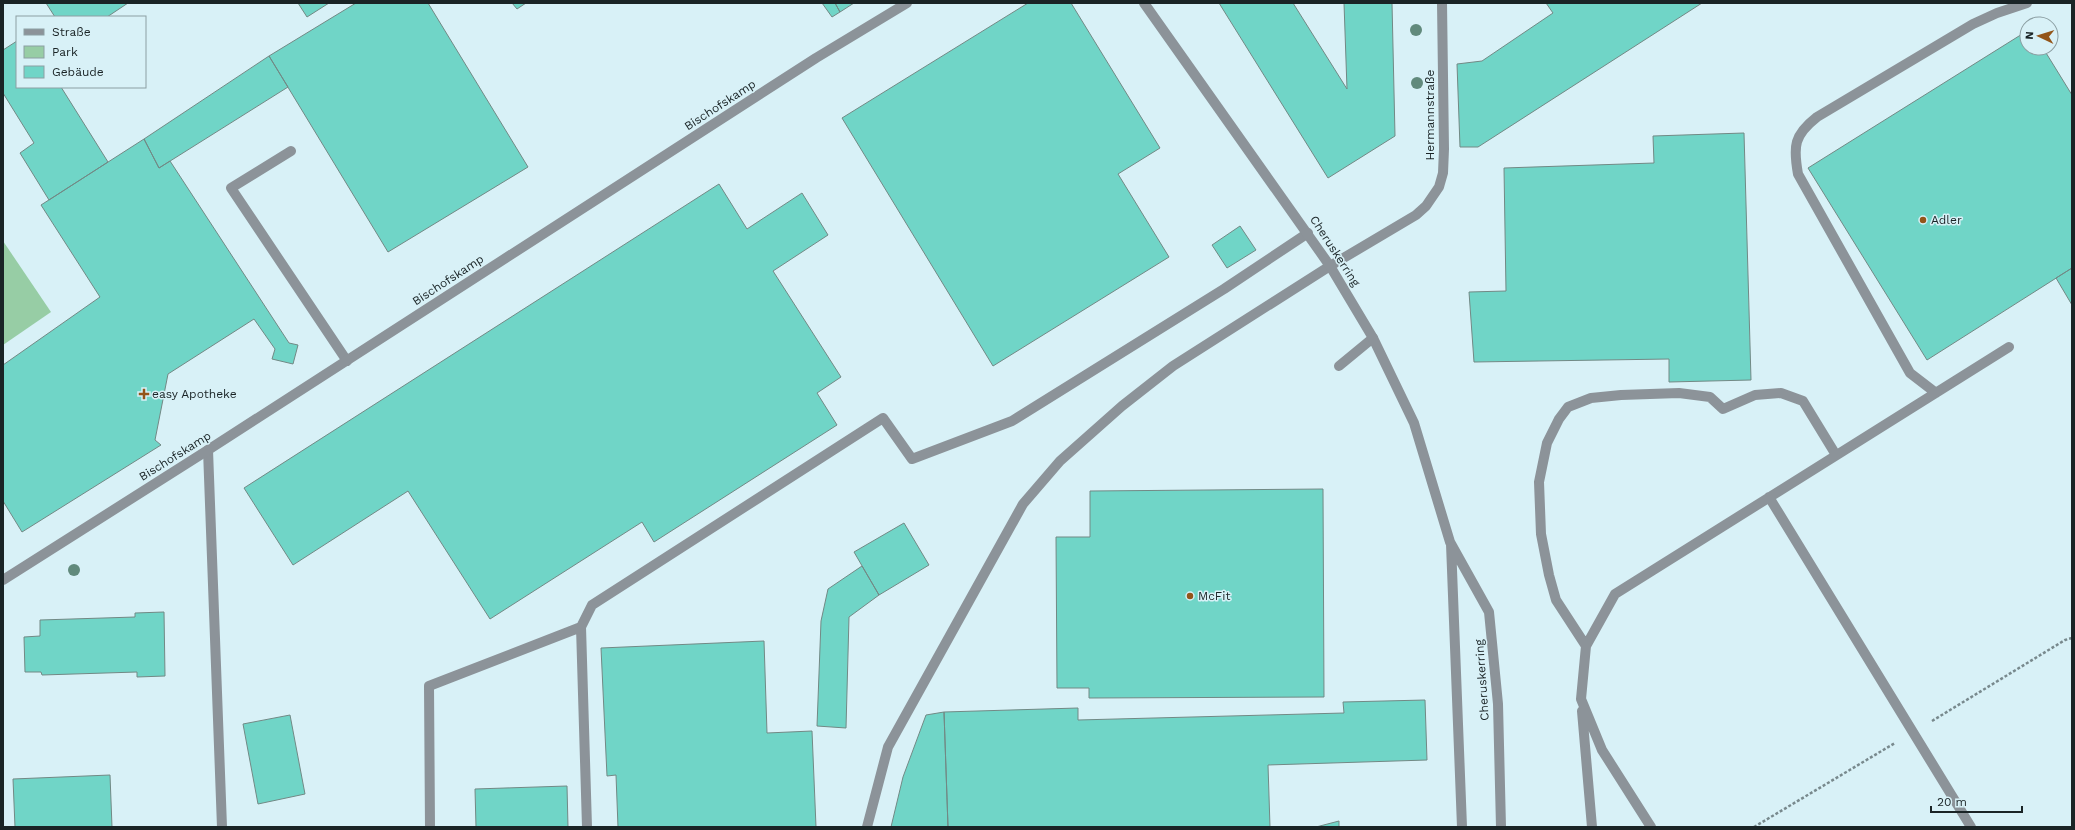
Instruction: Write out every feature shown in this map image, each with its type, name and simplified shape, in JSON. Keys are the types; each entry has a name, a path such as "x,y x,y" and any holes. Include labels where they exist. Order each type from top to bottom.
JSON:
{"street":[{"name":"Bischofskamp","path":"3,580 347,361 816,58 907,3"},
{"name":"Cheruskerring","path":"1144,3 1330,266 1373,338 1414,423 1450,542 1489,612 1498,704 1501,827"},
{"name":"Hermannstraße","path":"867,827 888,747 1023,504 1060,461 1122,406 1173,366 1330,266 1416,215 1433,198 1439,187 1443,173 1442,3"},
{"path":"1936,393 1910,373 1798,174 1795,161 1798,137 1803,128 1817,117 1949,37 1997,13 2027,3"},
{"path":"291,151 231,188 347,361"},
{"path":"587,827 581,627 592,606 883,418 912,459 1012,421 1224,289 1308,233"},
{"path":"1339,366 1373,338"},
{"path":"1592,827 1581,699 1586,646 1615,594 2009,347"},
{"path":"1586,646 1556,600 1549,575 1541,534 1539,482 1547,443 1559,419 1568,407 1591,398 1679,393 1710,397 1724,409 1755,395 1781,393 1803,401 1836,455"},
{"path":"208,450 222,827"},
{"path":"1769,497 1971,827"},
{"name":"Cheruskerring","path":"1450,542 1462,827"},
{"path":"430,827 430,686 581,627"},
{"path":"1581,699 1602,750 1651,827"}],"green space":[{"path":"3,241 51,312 3,345"}],"building":[{"path":"46,3 128,3 108,16 54,16"},
{"path":"298,3 329,3 307,17"},
{"path":"356,3 428,3 528,167 388,252 269,56"},
{"path":"512,3 526,3 517,9"},
{"path":"822,3 835,3 840,12 832,17"},
{"path":"835,3 854,3 840,12"},
{"path":"1028,3 1071,3 1160,148 1118,174 1169,257 993,366 842,118"},
{"path":"1219,3 1293,3 1347,89 1344,3 1392,3 1395,136 1328,178"},
{"path":"1546,3 1702,3 1478,147 1460,147 1457,64 1482,61 1553,13"},
{"path":"2019,36 2019,56 2048,56 2072,95 2072,268 1927,360 1808,168"},
{"path":"16,42 16,88 62,88 108,162 49,200 20,153 34,143 3,93 3,50"},
{"path":"269,56 288,87 159,168 144,139"},
{"path":"1744,133 1751,380 1669,382 1669,359 1474,362 1469,292 1506,291 1504,168 1654,163 1653,136"},
{"path":"144,139 159,168 170,161 289,343 298,345 293,364 272,359 275,349 254,319 168,374 155,440 161,445 22,532 3,501 3,365 100,297 41,205"},
{"path":"719,184 747,229 802,193 828,235 773,271 841,377 817,393 837,425 654,542 642,522 490,619 408,491 293,565 244,488"},
{"path":"1240,226 1256,250 1227,268 1212,245"},
{"path":"2072,268 2072,305 2056,278"},
{"name":"McFit","path":"1323,489 1324,697 1089,698 1089,688 1057,688 1056,537 1090,537 1090,491"},
{"path":"904,523 929,565 879,595 854,552"},
{"path":"862,566 879,595 849,617 846,728 817,726 821,621 828,589"},
{"path":"164,612 165,676 137,677 137,672 42,675 41,672 25,672 24,637 40,636 40,620 135,617 135,613"},
{"path":"764,641 767,733 812,731 816,827 618,827 616,775 607,776 601,648"},
{"path":"1425,700 1427,760 1268,765 1270,827 948,827 944,712 1078,708 1078,720 1344,713 1343,702"},
{"path":"944,712 948,827 891,827 903,777 926,715"},
{"path":"290,715 305,794 258,804 243,724"},
{"path":"110,775 112,827 15,827 13,779"},
{"path":"567,786 568,827 476,827 475,789"},
{"path":"1339,821 1339,827 1316,827"}],"place":[{"name":"Adler","path":"1923,220"},
{"name":"easy Apotheke","path":"144,394"},
{"name":"McFit","path":"1190,596"}]}
